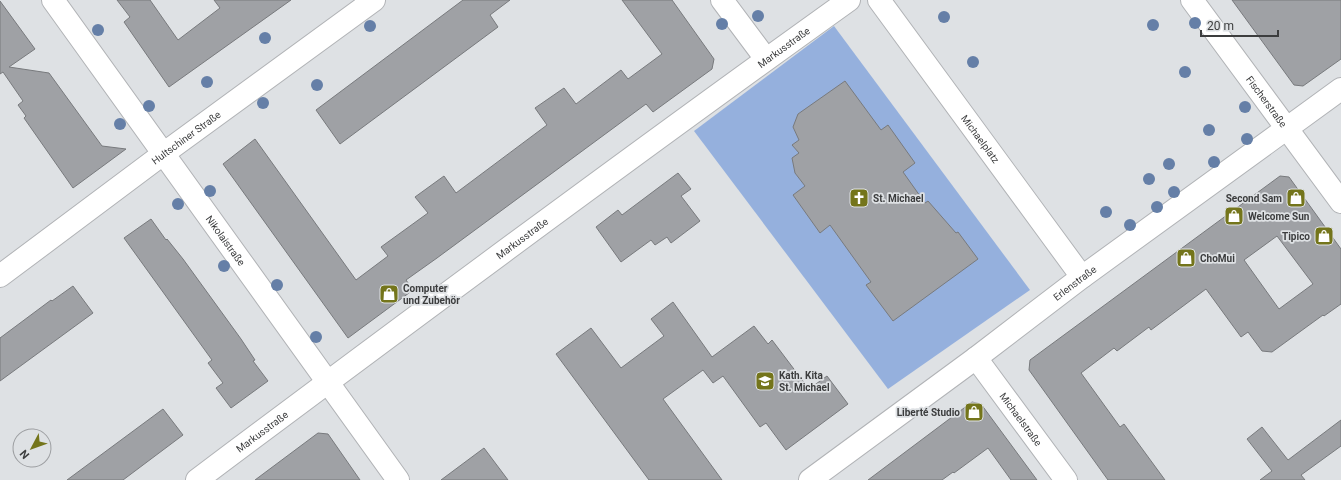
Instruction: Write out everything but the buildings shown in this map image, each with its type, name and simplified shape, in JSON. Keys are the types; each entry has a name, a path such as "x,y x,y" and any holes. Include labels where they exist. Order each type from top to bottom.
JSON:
{"street":[{"name":"Nikolaistraße","path":"53,0 398,480"},
{"name":"Hultschiner Straße","path":"0,276 163,154 374,0"},
{"path":"722,0 766,59"},
{"name":"Markusstraße","path":"197,480 327,382 766,59 849,0"},
{"name":"Michaelplatz","path":"879,0 1048,232 1082,276"},
{"name":"Fischerstraße","path":"1192,0 1341,202"},
{"name":"Erlenstraße","path":"810,480 976,358 1082,276 1341,89"},
{"name":"Michaelstraße","path":"976,358 1066,480"}],"shaded area":[{"path":"834,26 1030,290 888,389 694,131"}],"place":[{"name":"St. Michael","path":"859,198"},
{"name":"Second Sam","path":"1296,198"},
{"name":"Welcome Sun","path":"1234,216"},
{"name":"Tipico","path":"1324,236"},
{"name":"ChoMui","path":"1186,258"},
{"name":"Computer und Zubehör","path":"389,294"},
{"name":"Kath. Kita St. Michael","path":"765,381"},
{"name":"Liberté Studio","path":"974,412"}]}
